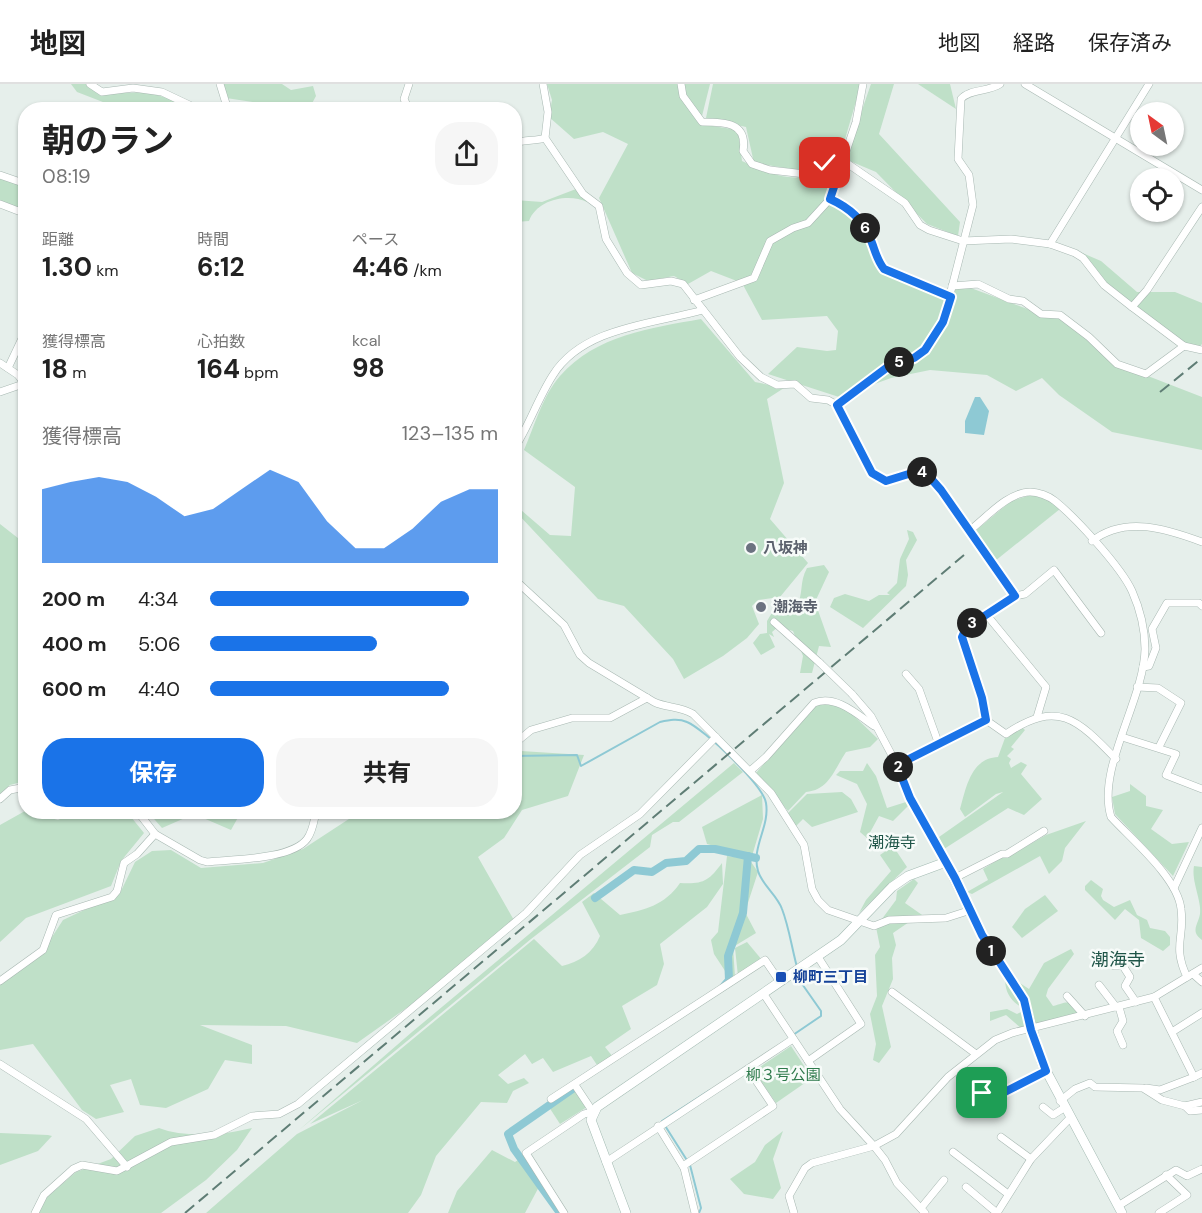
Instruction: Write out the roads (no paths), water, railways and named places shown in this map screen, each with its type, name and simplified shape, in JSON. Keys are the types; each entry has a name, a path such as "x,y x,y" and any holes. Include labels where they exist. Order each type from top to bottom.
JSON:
{"street":[{"path":"90,84 102,92 133,88 162,92 183,102"},
{"path":"220,84 226,102"},
{"path":"405,102 404,99 409,84"},
{"path":"543,84 548,112 545,138 583,194 598,206 606,239 627,273 641,285 671,281 683,285 740,357 761,378 777,385 795,384 811,398 828,400 837,405 872,473 886,481 915,472 926,473 1015,596"},
{"path":"681,84 683,96 702,122 721,122 734,126 742,132 745,139 743,150 752,164 770,170 805,174 825,163 848,164 905,203 923,228 963,240 1011,239 1050,244 1080,255 1104,285 1132,307 1184,346 1202,350"},
{"path":"694,300 754,278 770,241 808,222 830,199 856,122 863,84"},
{"path":"837,405 889,366 914,358 925,350 943,322 973,205 969,175 958,159 961,99 964,95 988,91 1000,84"},
{"path":"1025,84 1202,190"},
{"path":"1050,244 1149,84"},
{"path":"522,140 536,141 545,138"},
{"path":"0,175 18,181"},
{"path":"830,199 854,213 870,236 879,263 884,269 951,297"},
{"path":"0,204 18,210"},
{"path":"1132,307 1147,290 1202,207"},
{"path":"952,286 978,284 1009,299 1023,301 1041,314 1060,315 1124,368 1146,374 1184,346"},
{"path":"522,434 553,374 569,356 609,333 703,310"},
{"path":"8,368 18,347"},
{"path":"0,363 18,377"},
{"path":"0,393 18,387"},
{"path":"969,531 1010,499 1031,492 1055,501 1124,577 1132,592 1144,636 1143,668 1116,759 1108,797 1111,817 1174,888 1181,908 1178,949 1190,976 1202,982"},
{"path":"1092,541 1104,531 1116,527 1164,527 1202,542"},
{"path":"1101,633 1054,570 1025,594 1015,596 966,628 962,637 982,698 986,720 1006,734 1037,717 1062,715 1092,735 1116,759"},
{"path":"522,586 564,625 580,654 589,663 663,706 682,708 693,714 771,793 804,845 812,889 818,900 828,910 874,926 889,920 927,921 946,918 971,910"},
{"path":"1143,668 1149,666 1156,648 1152,629 1167,603 1199,603 1202,606"},
{"path":"986,614 1046,687 1037,717"},
{"path":"774,622 852,694 871,716 874,726 897,765 910,798 955,878 990,949 1024,1000 1031,1030 1046,1071 1062,1105 1120,1209 1176,1170 1187,1176 1202,1169"},
{"path":"906,674 919,689 938,742"},
{"path":"1137,687 1158,688 1181,703 1159,747"},
{"path":"522,737 531,730 572,718 610,718 647,698"},
{"path":"750,771 766,757 809,708 822,699 837,702 874,726"},
{"path":"897,765 938,742 986,720"},
{"path":"35,1213 44,1195 73,1169 82,1165 117,1171 171,1142 214,1135 252,1116 279,1113 298,1104 526,913 580,855 640,814 716,737"},
{"path":"1122,737 1176,754 1166,776 1202,789"},
{"path":"0,799 10,790 18,788"},
{"path":"143,819 155,834 200,860 266,856 292,849 307,839 314,819"},
{"path":"1174,888 1202,828"},
{"path":"955,878 1002,854 1007,854 1044,831"},
{"path":"0,981 28,963 42,950 56,915 112,897 117,891 124,863 137,854 155,834"},
{"path":"564,1213 526,1153 584,1114 593,1112 818,957 861,922 892,887 908,876 946,862"},
{"path":"808,1061 861,1024 818,957"},
{"path":"551,1099 710,993 765,960 780,982"},
{"path":"1114,966 1123,966 1130,977 1125,986 1136,1002"},
{"path":"794,1213 789,1196 805,1168 812,1163 874,1146 896,1134 948,1077 995,1041 1154,997 1202,968"},
{"path":"1099,985 1117,1007 1123,1022 1117,1031 1123,1045"},
{"path":"891,992 976,1054"},
{"path":"763,993 840,1109 874,1146 897,1183 923,1211 944,1180"},
{"path":"1067,996 1085,1016"},
{"path":"1154,997 1194,1077"},
{"path":"1172,1032 1202,1013"},
{"path":"606,1162 793,1039"},
{"path":"0,1064 86,1119 127,1167"},
{"path":"683,1167 773,1106 749,1070"},
{"path":"982,1093 991,1099 1046,1071"},
{"path":"1043,1107 1053,1114 1075,1089 1090,1083 1095,1088 1160,1090 1202,1072"},
{"path":"575,1085 593,1112 591,1120 626,1213"},
{"path":"1143,1088 1162,1100 1185,1106 1202,1102"},
{"path":"1185,1106 1190,1111 1202,1110"},
{"path":"966,1187 997,1213 1030,1159 1070,1118"},
{"path":"658,1126 683,1167 695,1203 695,1213"},
{"path":"1001,1137 1030,1159"},
{"path":"954,1152 1008,1194"},
{"path":"1159,1213 1187,1195 1166,1175"}],"water":[{"path":"975,397 980,397 989,411 984,435 965,433 965,421"}],"waterway":[{"path":"522,756 577,755 581,766 660,722 670,720 687,722 706,735 744,771 766,803 767,812 756,862 763,881 782,909 797,967"},
{"path":"595,898 634,870 652,872 666,863 686,861 699,849 715,849 756,858"},
{"path":"723,987 729,980 728,956 743,913 748,856"},
{"path":"793,1035 821,1016 821,1011 800,981 798,973"},
{"path":"560,1213 514,1149 508,1134 574,1088"},
{"path":"699,1213 701,1208 690,1165 662,1121 710,1090"}],"railway":[{"path":"1160,392 1202,358"},
{"path":"185,1213 964,555"}],"place":[{"name":"八坂神","path":"751,548"},
{"name":"潮海寺","path":"761,607"},
{"name":"柳町三丁目","path":"781,977"}],"district":[{"name":"潮海寺","path":"892,842"},
{"name":"潮海寺","path":"1118,960"}],"park label":[{"name":"柳３号公園","path":"783,1075"}]}
